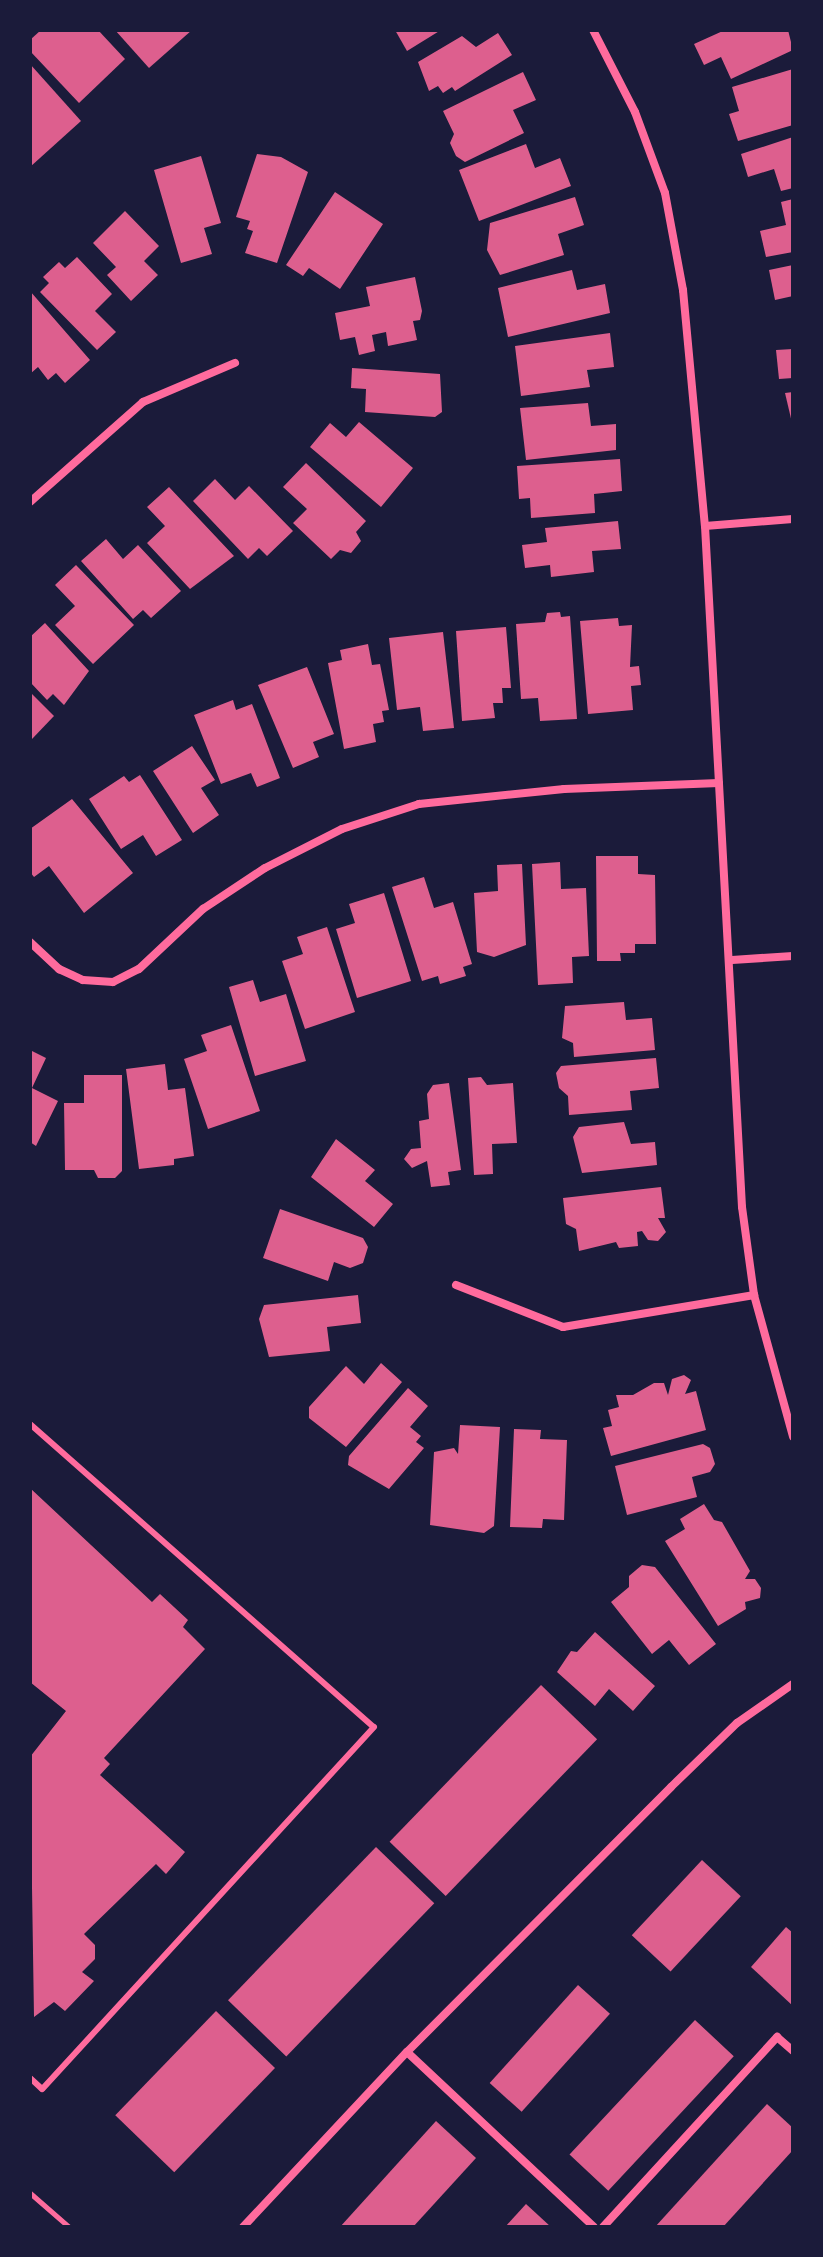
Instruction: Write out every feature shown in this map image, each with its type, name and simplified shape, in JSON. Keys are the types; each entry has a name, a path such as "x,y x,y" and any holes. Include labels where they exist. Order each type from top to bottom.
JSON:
{"street":[{"path":"593,30 635,112 665,193 696,390 732,960 742,1207 754,1295 793,1437"},
{"path":"30,502 143,402 235,363"},
{"path":"705,526 793,519"},
{"path":"30,942 59,969 83,980 113,982 139,969 203,909 265,868 368,820 419,804 499,794 719,783"},
{"path":"732,960 793,956"},
{"path":"456,1285 563,1327 754,1295"},
{"path":"243,2227 407,2052 737,1723 793,1684"},
{"path":"603,2227 777,2037 793,2051"},
{"path":"407,2052 594,2227"}],"lane":[{"path":"30,1424 374,1727 42,2089 30,2078"}],"path":[{"path":"30,2193 69,2227"}],"building":[{"path":"41,30 98,30 125,59 79,103 30,51 30,40"},
{"path":"115,30 192,30 149,68"},
{"path":"395,30 441,30 407,51"},
{"path":"725,30 788,30 793,50 731,79 721,57 704,65 694,44"},
{"path":"498,33 512,55 455,91 452,87 443,93 438,86 429,91 418,62 462,36 476,47"},
{"path":"30,64 81,121 30,167"},
{"path":"793,69 793,125 738,141 729,114 739,111 732,87"},
{"path":"523,72 536,100 513,110 524,133 465,162 456,156 450,143 454,134 443,111"},
{"path":"793,137 793,188 781,191 774,169 748,177 741,154"},
{"path":"526,144 535,168 560,158 571,186 479,221 459,170"},
{"path":"257,154 281,157 308,172 277,263 245,253 253,231 247,229 250,221 236,217"},
{"path":"201,156 221,223 204,228 212,254 181,263 154,170"},
{"path":"335,192 383,224 340,289 309,268 303,276 286,265"},
{"path":"575,197 584,225 558,234 564,255 500,275 487,250 490,223"},
{"path":"793,199 793,252 766,257 760,231 786,225 781,202"},
{"path":"125,211 159,246 144,261 158,275 131,301 107,275 116,267 93,243"},
{"path":"77,257 112,294 95,311 116,332 97,350 40,292 49,283 43,277 59,262 65,268"},
{"path":"793,265 793,296 775,300 769,270"},
{"path":"572,270 577,290 605,284 610,313 508,337 498,288"},
{"path":"415,277 422,311 420,320 413,321 417,340 388,346 386,332 372,335 375,351 359,355 355,337 340,340 335,313 370,306 366,287"},
{"path":"30,291 90,360 65,383 56,373 48,380 38,367 30,374"},
{"path":"610,333 614,367 587,370 590,387 521,396 515,346"},
{"path":"793,349 793,378 779,379 776,350"},
{"path":"352,368 440,374 442,412 435,417 365,412 366,389 351,388"},
{"path":"793,392 793,427 785,393"},
{"path":"588,403 591,426 616,424 616,450 526,460 520,408"},
{"path":"359,422 413,468 381,507 310,447 330,423 346,437"},
{"path":"620,459 622,491 594,494 595,513 531,518 530,498 519,499 517,466"},
{"path":"306,463 366,521 356,532 361,541 351,553 340,550 331,559 293,523 307,509 283,487"},
{"path":"215,479 235,500 249,486 293,531 267,556 259,548 248,559 193,501"},
{"path":"169,487 234,556 190,589 147,543 165,526 147,507"},
{"path":"618,521 621,549 592,551 594,572 551,577 550,565 525,568 522,545 547,542 545,528"},
{"path":"106,539 123,559 138,545 181,591 151,618 143,610 133,619 81,561"},
{"path":"76,565 134,625 93,664 55,625 75,606 55,585"},
{"path":"560,612 561,617 570,616 577,719 540,721 538,698 521,699 516,624 545,622 547,613"},
{"path":"618,618 619,626 632,625 630,667 639,666 641,685 631,686 633,710 588,714 580,621"},
{"path":"45,623 89,671 64,705 53,694 47,700 30,682 30,637"},
{"path":"506,627 511,688 502,688 503,703 493,703 495,718 462,721 456,631"},
{"path":"443,632 454,728 423,731 420,707 397,710 389,638"},
{"path":"368,644 372,665 380,664 389,710 382,711 384,722 373,724 376,742 344,749 328,663 342,660 340,650"},
{"path":"307,667 334,734 313,742 319,757 293,768 258,685"},
{"path":"30,692 54,716 32,739 30,737"},
{"path":"233,700 236,710 252,704 280,778 257,787 251,773 221,784 194,715"},
{"path":"192,746 215,780 201,788 219,815 193,833 153,771"},
{"path":"140,775 182,840 156,856 143,835 121,849 89,799 124,776 129,782"},
{"path":"72,799 133,873 84,913 49,866 34,877 30,872 30,829"},
{"path":"596,856 638,856 638,874 655,875 656,944 635,944 635,953 620,953 621,961 597,961"},
{"path":"560,862 561,889 586,888 589,956 572,957 573,983 538,985 532,864"},
{"path":"522,864 526,945 494,957 477,952 474,893 498,891 497,865"},
{"path":"424,877 434,908 453,902 472,964 463,967 466,976 440,984 438,976 422,981 392,887"},
{"path":"384,893 411,981 357,998 336,929 355,923 349,904"},
{"path":"327,927 355,1012 305,1029 282,961 303,954 297,937"},
{"path":"253,980 260,1002 286,994 306,1061 255,1076 229,987"},
{"path":"624,1002 626,1020 652,1018 655,1050 574,1057 573,1043 562,1038 565,1006"},
{"path":"231,1025 260,1111 208,1129 184,1059 207,1051 201,1035"},
{"path":"30,1050 46,1058 32,1088 58,1101 36,1146 30,1142"},
{"path":"656,1058 659,1088 630,1091 632,1110 569,1115 568,1096 559,1088 556,1073 561,1066"},
{"path":"165,1064 168,1090 185,1088 194,1156 174,1159 174,1165 139,1169 126,1069"},
{"path":"84,1075 122,1075 122,1171 115,1178 98,1178 94,1170 65,1170 64,1103 84,1103"},
{"path":"481,1077 487,1085 513,1083 517,1143 492,1144 493,1174 474,1175 468,1078"},
{"path":"449,1083 461,1170 448,1172 450,1185 431,1187 427,1161 412,1168 404,1159 411,1149 421,1148 419,1121 429,1119 427,1094 433,1085"},
{"path":"624,1122 631,1144 655,1142 657,1165 582,1173 573,1137 579,1127"},
{"path":"336,1139 375,1170 365,1181 393,1204 374,1227 311,1177"},
{"path":"661,1187 665,1218 658,1218 666,1232 658,1241 648,1240 642,1231 637,1232 638,1246 619,1248 616,1242 579,1251 576,1229 566,1224 563,1198"},
{"path":"280,1209 363,1238 368,1247 363,1263 350,1268 334,1262 328,1281 263,1258"},
{"path":"358,1295 361,1323 327,1327 330,1351 269,1357 259,1319 264,1305"},
{"path":"381,1363 402,1382 346,1447 309,1418 309,1407 346,1366 364,1384"},
{"path":"684,1375 691,1380 685,1394 696,1391 706,1430 611,1456 603,1428 612,1426 608,1410 619,1407 616,1395 633,1395 654,1383 664,1383 668,1395 672,1379"},
{"path":"408,1388 428,1406 410,1427 421,1436 416,1442 424,1448 389,1489 348,1465 349,1456"},
{"path":"460,1425 500,1427 494,1526 484,1533 430,1525 434,1452 454,1448 458,1454"},
{"path":"514,1429 541,1430 540,1439 567,1440 564,1520 543,1519 542,1528 510,1527"},
{"path":"703,1444 710,1448 715,1464 710,1472 692,1477 697,1497 627,1515 615,1466"},
{"path":"30,1488 152,1602 160,1594 188,1620 183,1627 205,1649 104,1758 110,1764 100,1775 185,1852 166,1874 156,1864 84,1934 95,1945 95,1959 82,1972 94,1981 65,2011 54,2002 34,2017 30,1757 66,1711 30,1682"},
{"path":"704,1504 714,1520 722,1522 750,1571 745,1579 755,1579 761,1588 760,1598 745,1602 746,1609 718,1626 665,1541 685,1529 680,1519"},
{"path":"642,1565 655,1567 716,1644 689,1665 669,1640 652,1654 611,1602 629,1587 629,1576"},
{"path":"595,1632 655,1686 633,1711 609,1689 595,1706 557,1672 571,1651 577,1652"},
{"path":"541,1685 597,1739 446,1896 390,1842"},
{"path":"376,1847 434,1903 286,2056 228,2000"},
{"path":"702,1860 741,1896 671,1971 632,1935"},
{"path":"786,1927 793,1933 793,2006 751,1967"},
{"path":"578,1985 610,2014 522,2112 490,2083"},
{"path":"216,2011 275,2068 174,2172 115,2115"},
{"path":"695,2020 734,2056 608,2191 570,2155"},
{"path":"767,2104 793,2128 793,2150 723,2227 655,2227"},
{"path":"436,2121 476,2158 413,2227 340,2227"},
{"path":"526,2204 551,2227 505,2227"}]}
